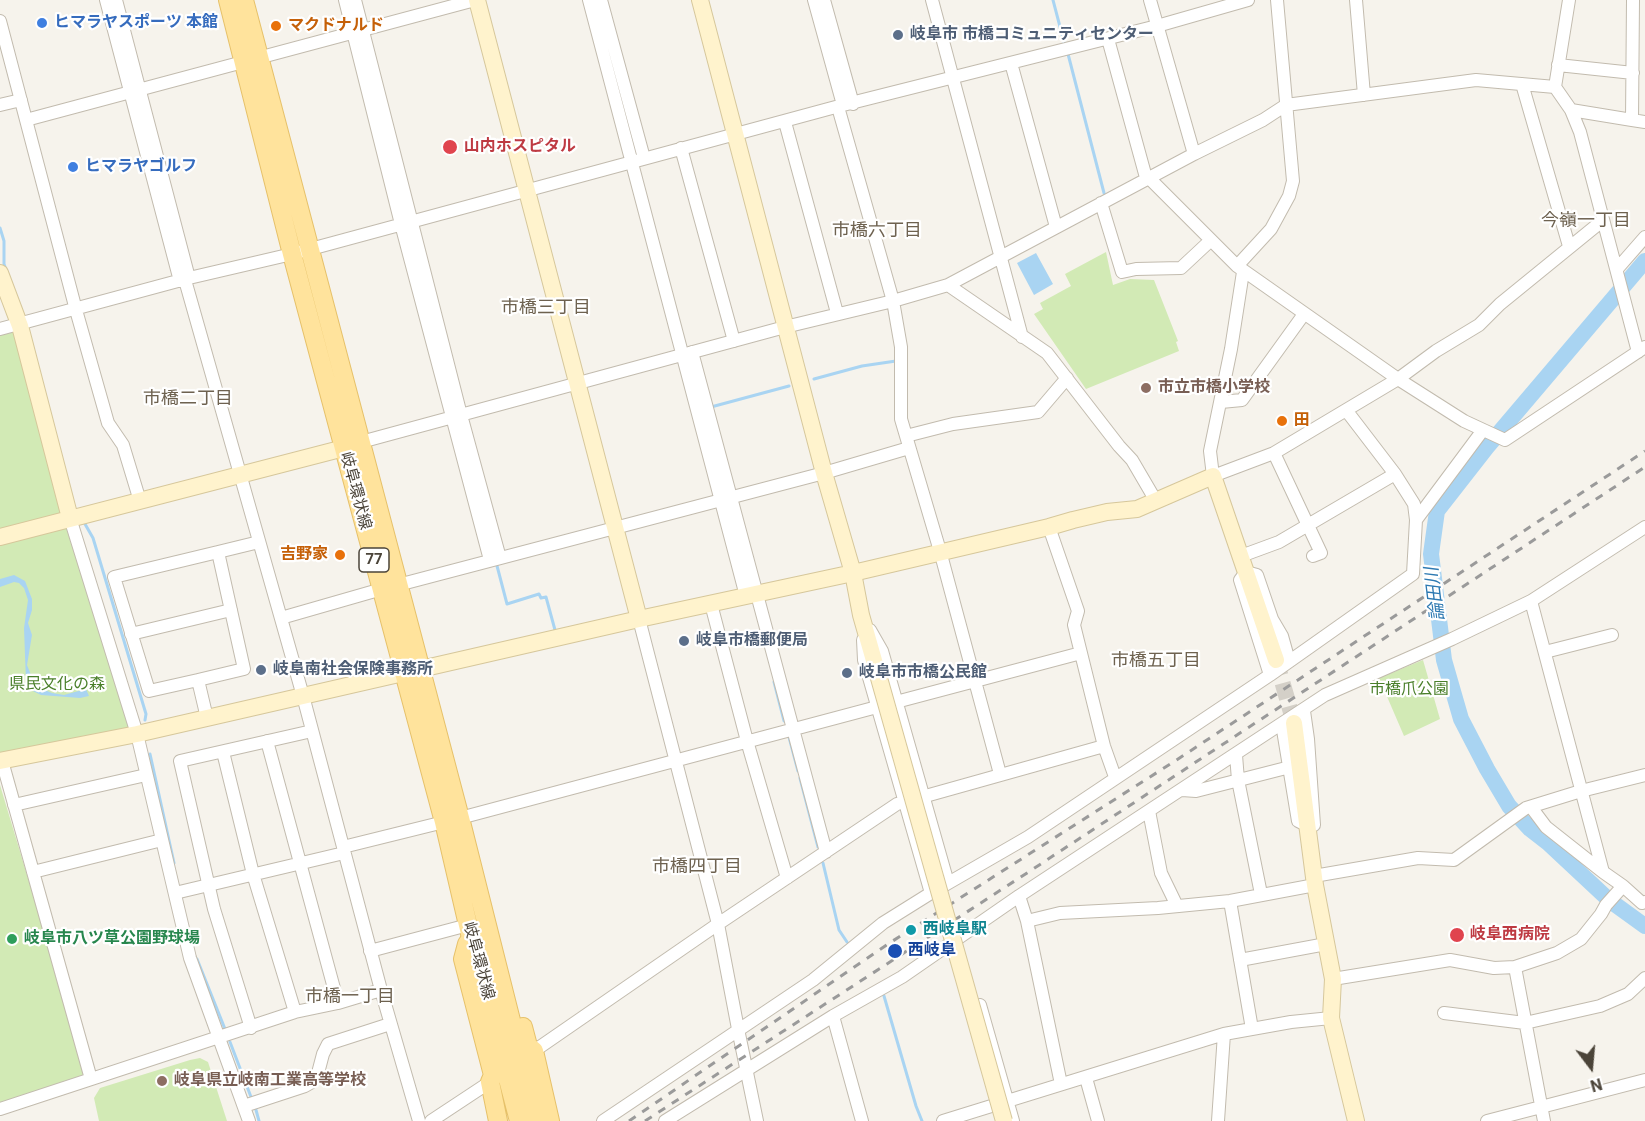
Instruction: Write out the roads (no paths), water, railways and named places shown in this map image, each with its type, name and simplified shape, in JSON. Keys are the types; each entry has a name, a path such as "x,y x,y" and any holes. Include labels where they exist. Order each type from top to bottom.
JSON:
{"main road":[{"name":"岐阜環状線","path":"228,0 252,60"},
{"name":"岐阜環状線","path":"244,0 252,60 300,252 452,820 489,932 535,1121"},
{"name":"岐阜環状線","path":"452,820 470,931 519,1121"},
{"path":"470,931 463,959 493,1075 490,1082 498,1121"},
{"path":"489,932 498,938 502,947 528,1046 534,1052 550,1121"}],"street":[{"path":"105,0 135,91"},
{"path":"116,0 135,91 185,280 303,696 370,951 419,1121"},
{"path":"345,0 358,32 495,559"},
{"path":"355,0 358,32"},
{"path":"26,120 476,0 718,924 757,1121"},
{"path":"589,0 638,160"},
{"path":"601,0 638,160 687,353 751,595 793,728 826,852"},
{"path":"699,0 824,473 853,573 861,615 1004,1121"},
{"path":"814,0 844,105 893,301 901,347 901,419 940,551 1000,774"},
{"path":"824,0 844,105"},
{"path":"932,0 1022,337"},
{"path":"1150,0 1194,154"},
{"path":"0,329 20,326 185,280 300,252 844,105 1108,39 1244,0"},
{"path":"1277,0 1293,181 1289,196 1270,229 1240,269 1221,402 1210,451 1213,476 1278,665"},
{"path":"1356,0 1364,95"},
{"path":"1108,39 1145,174 1240,269 1398,379 1464,421 1505,440 1642,349 1627,309 1580,132 1571,110 1555,87 1569,0"},
{"path":"1571,110 1639,121 1632,73 1633,0"},
{"path":"0,21 108,423 123,445 140,501"},
{"path":"1011,63 1056,226"},
{"path":"1558,65 1632,73"},
{"path":"0,537 948,285 1056,226 1263,120 1286,105 1476,80 1555,87"},
{"path":"1522,84 1569,246"},
{"path":"0,105 21,100"},
{"path":"785,122 837,313"},
{"path":"681,148 734,341"},
{"path":"1101,203 1122,272 1136,269 1181,268 1211,240"},
{"path":"91,1079 1,761 137,734 639,619 853,573 1107,512 1137,510 1213,476 1274,453 1398,379 1438,350 1479,325 1500,304 1602,220"},
{"path":"1617,272 1645,237"},
{"path":"0,273 20,326 70,518 137,734 190,958 249,1121"},
{"path":"948,285 1047,353 1132,460 1156,501"},
{"path":"1221,402 1242,400 1305,314"},
{"path":"281,618 390,587 824,473 953,424 1038,412 1067,378"},
{"path":"603,1121 813,980 872,932 932,892 1028,837 1413,574 1416,520 1414,504 1395,474 1347,410"},
{"path":"1416,520 1484,430"},
{"path":"1274,453 1321,553 1313,556"},
{"path":"1244,564 1395,474"},
{"path":"1049,527 1078,611 1074,625 1104,746 1115,777"},
{"path":"665,1121 832,1016 894,981 960,938 1018,896 1293,720 1325,695 1364,680 1531,601 1645,527"},
{"path":"218,552 244,669 148,692 114,577 259,542"},
{"path":"1531,601 1603,872"},
{"path":"711,604 747,741 787,878"},
{"path":"131,634 231,610"},
{"path":"861,615 882,651 948,883"},
{"path":"861,615 864,660 932,892"},
{"path":"1545,652 1612,635"},
{"path":"896,702 1081,653"},
{"path":"198,680 207,718"},
{"path":"175,893 299,863 877,707"},
{"path":"1293,720 1290,767 1298,821 1306,825"},
{"path":"1293,720 1314,881 1333,979 1331,1018 1356,1121"},
{"path":"251,1028 228,961 180,761 312,731"},
{"path":"267,741 338,1003"},
{"path":"534,1052 718,924 897,804 922,795 1104,746"},
{"path":"223,752 253,874 295,1012"},
{"path":"1236,755 1238,780 1261,894"},
{"path":"1182,790 1196,791 1290,767"},
{"path":"14,805 146,775"},
{"path":"1027,921 1060,913 1230,901 1418,858 1454,860 1528,808 1581,791 1645,775"},
{"path":"1528,808 1546,827 1621,889 1642,903 1645,902"},
{"path":"1149,811 1161,873 1177,906"},
{"path":"33,872 162,840"},
{"path":"1333,979 1450,960 1494,968 1515,967 1557,953 1581,939 1621,889"},
{"path":"1018,896 1027,921 1061,1084"},
{"path":"1230,901 1252,1029"},
{"path":"370,951 470,931"},
{"path":"960,938 1013,1121"},
{"path":"1240,960 1326,944"},
{"path":"947,946 971,1032"},
{"path":"1515,967 1544,1121"},
{"path":"1444,1013 1525,1023 1600,1006 1628,994 1645,978"},
{"path":"0,1109 219,1039 295,1012 338,1003 381,990"},
{"path":"832,1016 862,1121"},
{"path":"943,1121 1224,1034 1291,1022 1331,1018"},
{"path":"244,1106 312,1082 318,1073 328,1044 390,1024"},
{"path":"1218,1121 1224,1034"},
{"path":"1086,1078 1098,1121"},
{"path":"1487,1121 1645,1080"},
{"path":"431,1121 490,1082"},
{"path":"992,1105 997,1121"}],"water":[{"path":"1036,253 1053,284 1034,295 1017,263"},
{"path":"14,575 25,581 32,599 32,610 28,623 32,635 27,665 31,675 40,688 52,693 64,695 86,689 89,696 80,698 41,695 33,691 26,682 24,628 28,600 24,588 19,583 14,582 0,587 0,579"}],"waterway":[{"path":"1053,0 1064,42"},
{"path":"1068,54 1104,193"},
{"path":"0,228 4,241 6,270"},
{"name":"論田川","path":"1645,261 1487,447 1437,511 1431,554 1444,660 1461,719 1487,769 1509,806 1530,829 1609,900 1645,926"},
{"path":"814,379 862,366 896,361"},
{"path":"711,407 789,386"},
{"path":"85,524 93,538 146,714 145,720"},
{"path":"496,562 507,604 539,594 541,598 546,597 555,630"},
{"path":"774,682 784,721"},
{"path":"789,737 798,771"},
{"path":"150,754 174,863"},
{"path":"800,778 818,847"},
{"path":"823,863 839,930 847,942"},
{"path":"197,959 225,1029"},
{"path":"884,996 922,1121"},
{"path":"230,1042 251,1097"},
{"path":"256,1110 259,1121"}],"tunnel":[{"path":"1276,660 1294,723"}],"railway":[{"path":"629,1121 888,944 1175,761 1645,451"},
{"path":"645,1121 1645,467"}],"place":[{"name":"ヒマラヤスポーツ 本館","path":"42,23"},
{"name":"マクドナルド","path":"276,26"},
{"name":"岐阜市 市橋コミュニティセンター","path":"898,35"},
{"name":"山内ホスピタル","path":"450,147"},
{"name":"ヒマラヤゴルフ","path":"73,167"},
{"name":"市立市橋小学校","path":"1146,388"},
{"name":"田","path":"1282,421"},
{"name":"吉野家","path":"340,555"},
{"name":"岐阜市橋郵便局","path":"684,641"},
{"name":"岐阜南社会保険事務所","path":"261,670"},
{"name":"岐阜市市橋公民館","path":"847,673"},
{"name":"西岐阜駅","path":"911,930"},
{"name":"岐阜西病院","path":"1457,935"},
{"name":"岐阜市八ツ草公園野球場","path":"12,939"},
{"name":"西岐阜","path":"895,951"},
{"name":"岐阜県立岐南工業高等学校","path":"162,1081"}],"district":[{"name":"今嶺一丁目","path":"1586,221"},
{"name":"市橋六丁目","path":"877,231"},
{"name":"市橋三丁目","path":"546,308"},
{"name":"市橋二丁目","path":"188,399"},
{"name":"市橋五丁目","path":"1156,661"},
{"name":"市橋四丁目","path":"697,867"},
{"name":"市橋一丁目","path":"350,997"}],"park label":[{"name":"県民文化の森","path":"57,685"},
{"name":"市橋爪公園","path":"1409,690"}]}
